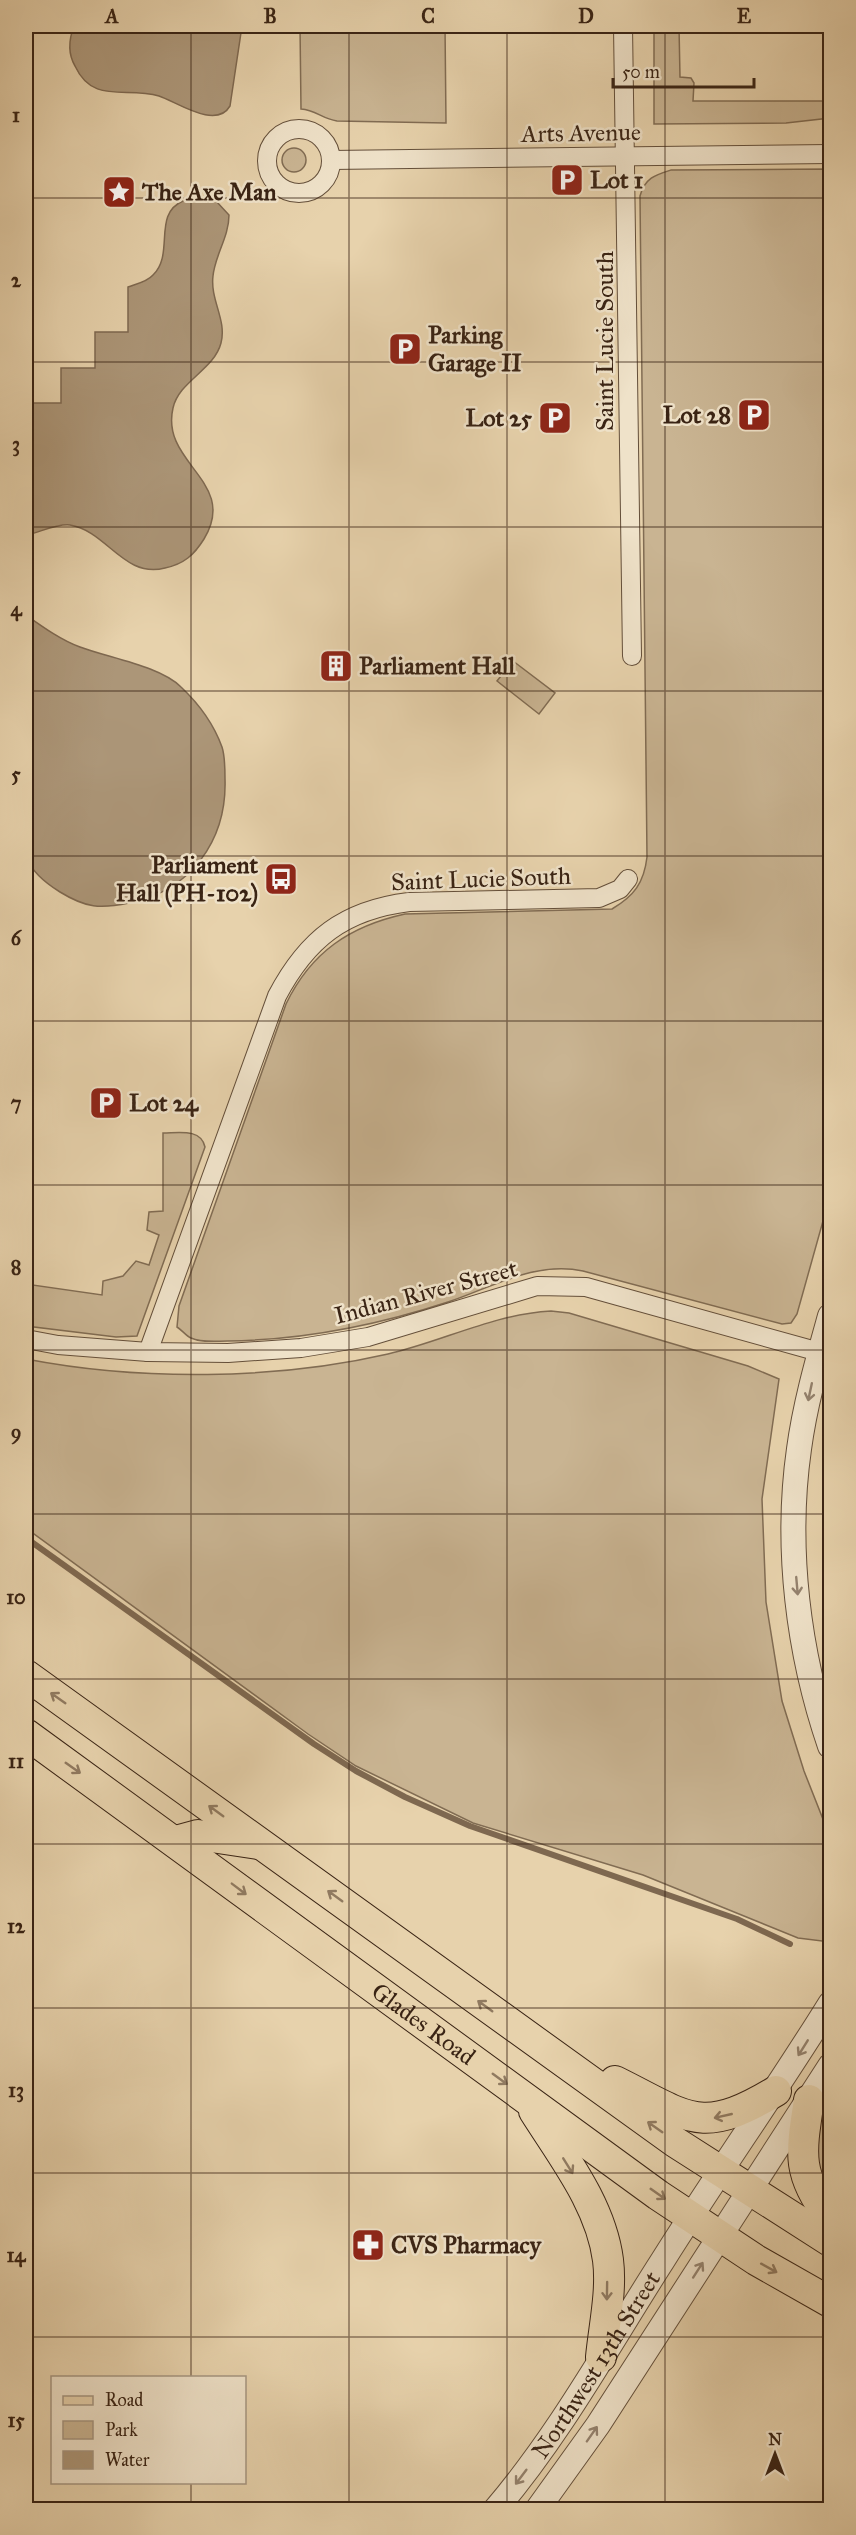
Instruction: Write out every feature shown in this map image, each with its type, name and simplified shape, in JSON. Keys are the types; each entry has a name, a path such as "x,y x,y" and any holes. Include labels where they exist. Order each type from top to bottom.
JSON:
{"main road":[{"path":"26,1675 532,2040 721,2171 831,2241"},
{"name":"Glades Road","path":"26,1734 690,2216 756,2260 831,2302"},
{"path":"176,1841 198,1835 264,1845"},
{"path":"532,2040 669,2110 693,2117 727,2117 776,2091"},
{"path":"526,2098 590,2202 602,2234 608,2261 607,2304 601,2357"},
{"path":"809,2100 802,2142 804,2169 809,2187 831,2217"}],"street":[{"name":"Saint Lucie South","path":"624,26 632,656"},
{"name":"Arts Avenue","path":"331,160 831,154"},
{"name":"Saint Lucie South","path":"148,1352 277,996 297,961 309,948 351,916 387,905 599,898 620,889 628,879"},
{"name":"Indian River Street","path":"26,1339 58,1345 148,1352 228,1353 301,1347 368,1337 442,1316 515,1291 559,1285 586,1287 825,1354"},
{"path":"831,1316 825,1354 799,1449 794,1501 794,1551 808,1665 817,1706 831,1746"},
{"name":"Northwest 13th Street","path":"495,2510 532,2463 690,2216 776,2091 831,2004"},
{"name":"Northwest 13th Street","path":"537,2510 598,2425 831,2066"}],"green space":[{"path":"300,26 445,26 446,123 337,121 301,109"},
{"path":"654,26 679,26 680,77 691,78 694,83 693,101 830,101 830,118 786,123 654,124"},
{"path":"294,148 303,151 306,160 303,169 294,172 285,169 282,160 285,151"},
{"path":"830,169 830,1196 797,1314 791,1323 782,1324 583,1271 565,1269 531,1272 448,1302 394,1318 339,1330 256,1340 200,1341 189,1337 177,1327 179,1306 286,1004 307,970 320,956 350,934 385,919 405,914 612,909 637,888 646,866 647,857 640,196 651,178 671,170"},
{"path":"513,661 555,693 539,714 497,681"},
{"path":"163,1133 194,1134 203,1141 205,1147 137,1336 116,1337 26,1326 26,1284 102,1295 103,1281 123,1276 136,1261 149,1265 159,1235 147,1230 149,1212 163,1211"},
{"path":"551,1311 569,1313 748,1366 779,1379 762,1499 766,1602 782,1701 804,1771 830,1837 830,1942 798,1938 643,1875 473,1823 356,1766 308,1734 26,1528 26,1359 115,1371 161,1374 254,1373 300,1369 388,1354 489,1322"},
{"path":"830,2098 830,2180 815,2174 820,2114"}],"water":[{"path":"74,26 242,26 230,106 224,113 206,115 159,96 147,93 111,92 91,86 82,78 71,57 70,41"},
{"path":"183,201 216,201 229,215 227,231 213,276 214,293 222,326 221,343 211,361 182,390 173,408 172,427 177,444 206,487 212,502 212,519 204,539 188,558 172,566 151,570 127,561 95,536 70,525 60,525 26,535 27,403 61,403 61,368 95,368 95,332 128,332 128,287 148,279 159,266 163,256 168,215"},
{"path":"26,615 73,644 147,668 172,680 199,707 219,739 224,758 224,801 220,822 212,842 187,875 151,897 110,906 86,904 50,885 36,873 26,857"}],"waterway":[{"path":"26,1538 314,1744 356,1771 405,1797 470,1826 737,1919 790,1944"}],"place":[{"name":"Lot 1","path":"567,180"},
{"name":"The Axe Man","path":"119,192"},
{"name":"Parking Garage II","path":"405,349"},
{"name":"Lot 28","path":"754,415"},
{"name":"Lot 25","path":"555,418"},
{"name":"Parliament Hall","path":"336,666"},
{"name":"Parliament Hall (PH-102)","path":"281,879"},
{"name":"Lot 24","path":"106,1103"},
{"name":"CVS Pharmacy","path":"368,2245"}]}
